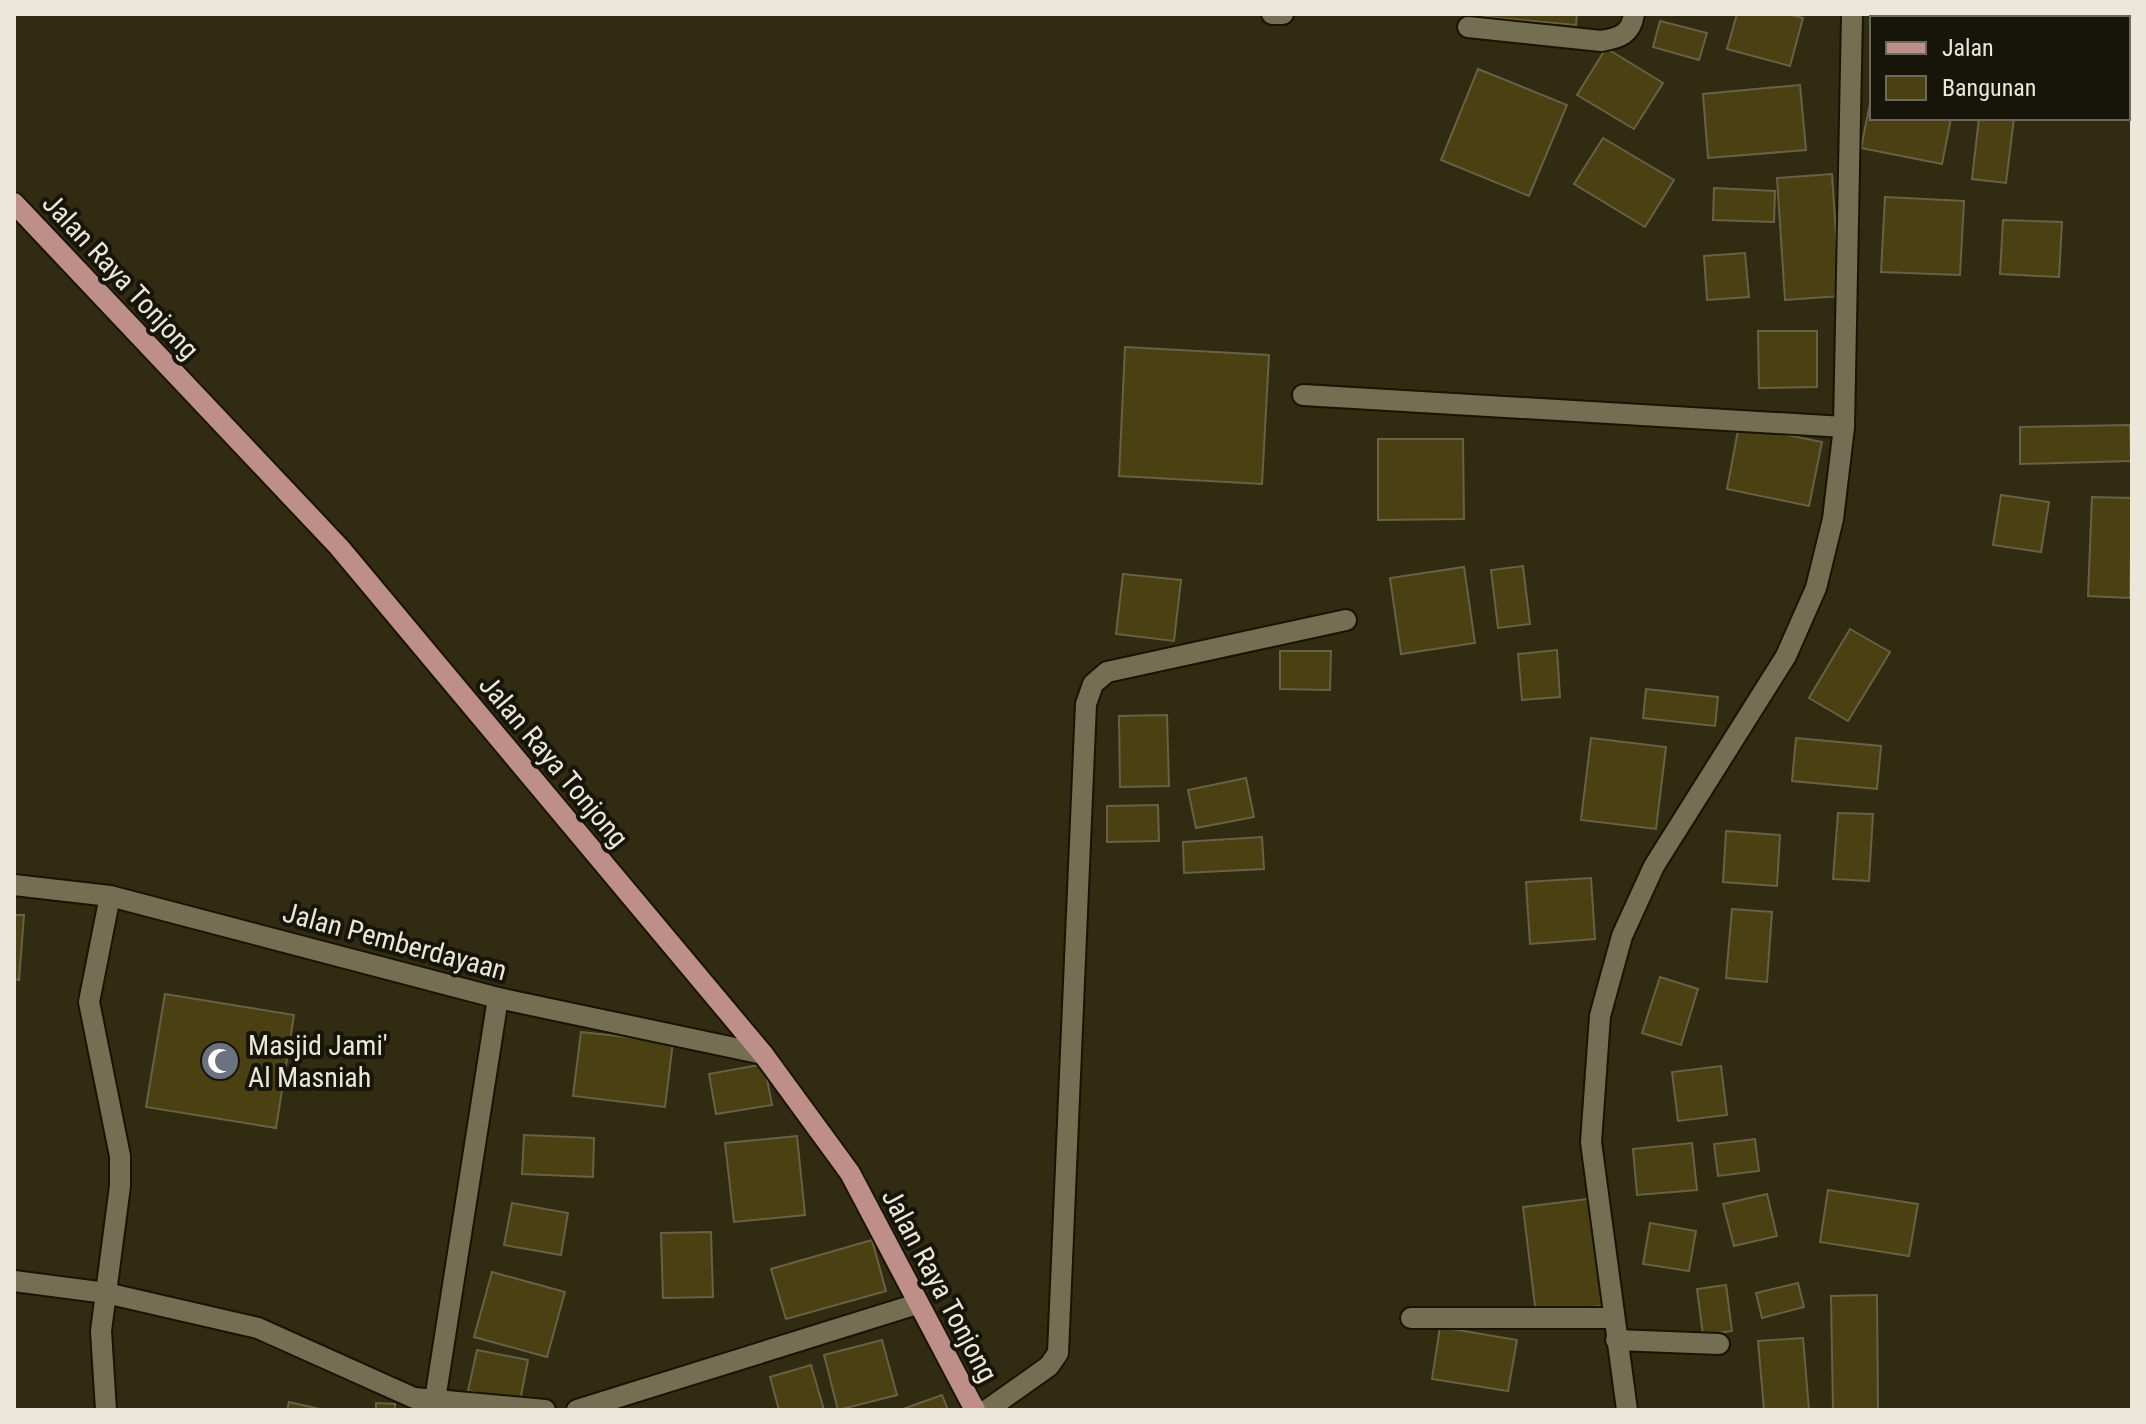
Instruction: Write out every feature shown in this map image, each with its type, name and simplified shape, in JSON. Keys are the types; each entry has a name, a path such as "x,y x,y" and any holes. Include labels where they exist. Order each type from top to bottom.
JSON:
{"main road":[{"name":"Jalan Raya Tonjong","path":"14,203 339,547 763,1054 850,1173 975,1410"}],"street":[{"path":"1272,14 1283,14"},
{"path":"1468,27 1601,41 1620,38 1632,25 1634,14"},
{"path":"1627,1410 1591,1142 1600,1016 1622,936 1654,866 1786,656 1816,588 1833,519 1844,427 1852,14"},
{"path":"1303,395 1844,427"},
{"path":"987,1410 1049,1366 1058,1353 1086,704 1093,684 1107,672 1346,620"},
{"name":"Jalan Pemberdayaan","path":"14,885 110,896 498,998 763,1054"},
{"path":"106,1410 101,1331 120,1156 89,1002 110,896"},
{"path":"421,1403 498,998"},
{"path":"14,1281 106,1293 258,1328 421,1403 545,1410"},
{"path":"577,1410 917,1304"},
{"path":"1411,1318 1613,1318"},
{"path":"1616,1340 1719,1344"}],"building":[{"path":"1454,14 1577,14 1576,25"},
{"path":"1737,14 1788,14 1803,18 1790,66 1727,49"},
{"path":"1877,14 1953,14 1953,16"},
{"path":"1999,14 2045,14 2045,16"},
{"path":"2132,14 2132,85 2130,16 2084,16"},
{"path":"1660,21 1707,33 1699,60 1653,47"},
{"path":"1606,48 1663,83 1634,129 1577,95"},
{"path":"1478,69 1567,105 1529,196 1441,160"},
{"path":"1800,85 1806,150 1708,158 1703,94"},
{"path":"1870,104 1870,120 1951,120 1942,164 1861,148"},
{"path":"1979,120 2014,120 2006,183 1972,179"},
{"path":"1603,138 1674,180 1645,227 1574,184"},
{"path":"1832,174 1840,296 1785,300 1777,178"},
{"path":"1714,188 1775,191 1774,222 1713,220"},
{"path":"1885,197 1964,201 1960,275 1881,272"},
{"path":"2003,220 2062,222 2059,277 2000,274"},
{"path":"1745,253 1749,297 1707,300 1704,256"},
{"path":"1758,331 1817,331 1817,387 1759,388"},
{"path":"1125,347 1269,355 1262,484 1119,476"},
{"path":"1739,425 1822,442 1809,506 1727,489"},
{"path":"2130,425 2131,461 2020,464 2020,427"},
{"path":"1378,439 1463,439 1464,519 1378,520"},
{"path":"2001,495 2049,502 2041,552 1993,545"},
{"path":"2092,497 2132,498 2130,598 2088,596"},
{"path":"1523,566 1530,624 1498,628 1491,570"},
{"path":"1464,567 1475,643 1401,654 1390,578"},
{"path":"1123,574 1181,580 1174,641 1116,634"},
{"path":"1850,629 1890,652 1848,721 1809,698"},
{"path":"1557,650 1560,697 1522,700 1518,654"},
{"path":"1280,651 1331,651 1330,690 1280,689"},
{"path":"1646,689 1718,697 1715,726 1643,718"},
{"path":"1167,715 1169,786 1120,787 1119,716"},
{"path":"1591,738 1666,747 1656,829 1581,820"},
{"path":"1796,738 1881,746 1877,789 1792,781"},
{"path":"1246,778 1254,817 1196,828 1188,790"},
{"path":"1158,805 1159,841 1107,842 1107,806"},
{"path":"1838,813 1873,814 1869,881 1833,879"},
{"path":"1726,831 1780,835 1777,886 1723,882"},
{"path":"1262,837 1264,869 1184,873 1183,842"},
{"path":"1591,878 1595,939 1530,944 1526,882"},
{"path":"1732,909 1772,912 1767,982 1726,978"},
{"path":"14,915 24,915 19,980 14,979"},
{"path":"1660,977 1698,989 1681,1045 1642,1033"},
{"name":"Masjid Jami' Al Masniah","path":"165,994 294,1015 276,1128 146,1107"},
{"path":"581,1032 673,1042 665,1107 573,1096"},
{"path":"764,1064 772,1105 716,1114 709,1074"},
{"path":"1721,1066 1727,1115 1678,1121 1672,1072"},
{"path":"524,1135 594,1138 593,1177 522,1174"},
{"path":"797,1136 805,1215 734,1222 725,1143"},
{"path":"1755,1139 1759,1171 1718,1176 1714,1144"},
{"path":"1692,1143 1697,1190 1637,1195 1633,1149"},
{"path":"1828,1190 1918,1204 1909,1256 1820,1242"},
{"path":"1767,1194 1777,1236 1734,1246 1723,1204"},
{"path":"1595,1198 1608,1305 1536,1314 1523,1207"},
{"path":"512,1203 568,1213 561,1255 504,1245"},
{"path":"1650,1223 1696,1231 1689,1271 1643,1264"},
{"path":"711,1232 713,1297 663,1298 661,1233"},
{"path":"872,1240 886,1291 786,1319 771,1269"},
{"path":"492,1272 565,1292 547,1357 474,1337"},
{"path":"1798,1283 1804,1307 1762,1318 1756,1293"},
{"path":"1726,1285 1732,1331 1703,1335 1697,1289"},
{"path":"1877,1295 1878,1410 1833,1410 1831,1296"},
{"path":"1440,1327 1517,1340 1508,1391 1432,1379"},
{"path":"1803,1338 1809,1410 1764,1410 1758,1341"},
{"path":"882,1340 897,1395 838,1410 824,1355"},
{"path":"477,1350 528,1360 520,1401 468,1391"},
{"path":"811,1365 824,1410 779,1410 770,1377"},
{"path":"942,1395 948,1410 900,1410"},
{"path":"289,1402 324,1410 287,1410"},
{"path":"376,1403 395,1404 395,1410 376,1410"}],"place":[{"name":"Masjid Jami' Al Masniah","path":"220,1061"}]}
